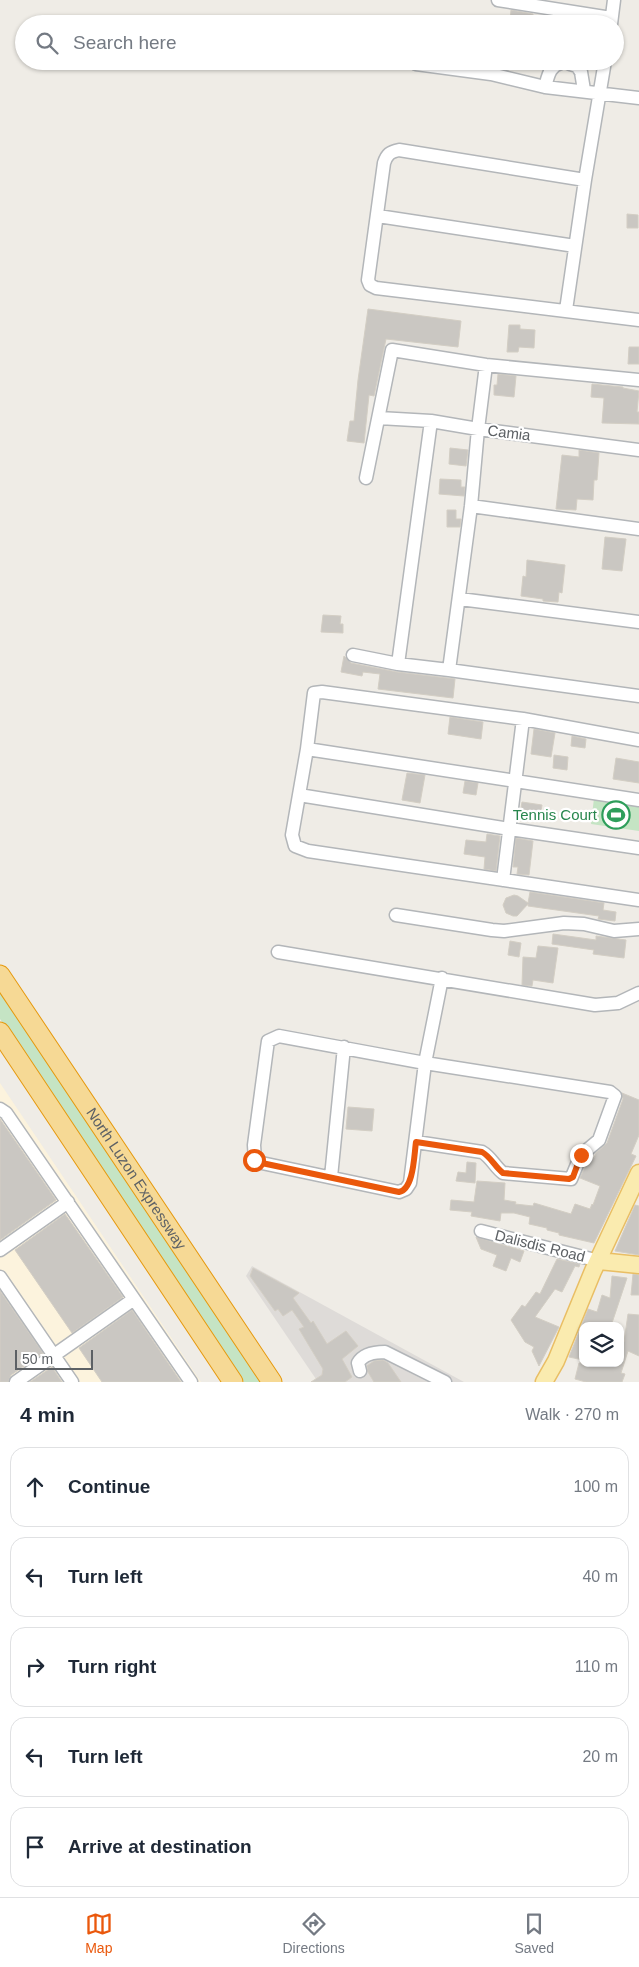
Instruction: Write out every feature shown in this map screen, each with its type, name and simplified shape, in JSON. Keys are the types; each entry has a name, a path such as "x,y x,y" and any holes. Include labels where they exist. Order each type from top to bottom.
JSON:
{"highway":[{"name":"North Luzon Expressway","path":"0,975 272,1382"},
{"name":"North Luzon Expressway","path":"0,1032 233,1382"}],"main road":[{"path":"544,1382 556,1361 639,1174"},
{"path":"599,1261 639,1265"},
{"path":"554,1382 556,1361"}],"street":[{"path":"498,0 579,15"},
{"path":"612,15 614,0"},
{"path":"461,70 491,74 545,87 584,90 639,98"},
{"path":"545,87 551,70"},
{"path":"579,70 584,90"},
{"path":"566,310 604,70"},
{"path":"585,180 399,150 386,155 368,280 370,285 376,288 639,320"},
{"path":"378,216 575,246"},
{"path":"366,478 392,350 486,365 639,380"},
{"path":"449,670 460,599 486,365"},
{"name":"Camia","path":"379,418 431,421 639,450"},
{"path":"398,664 431,421"},
{"path":"471,506 639,529"},
{"path":"460,599 639,622"},
{"path":"353,655 398,664 639,696"},
{"path":"639,740 523,719 318,692 312,696 307,749 292,835 296,846 300,848 639,900"},
{"path":"503,880 523,719"},
{"path":"307,749 639,800"},
{"path":"300,795 639,848"},
{"path":"396,915 504,931 564,923 584,924 614,931 639,930"},
{"path":"278,952 595,1005 618,1004 639,994"},
{"path":"416,1142 482,1152 503,1173 571,1179 581,1155 599,1140 615,1096 610,1092 425,1063 279,1036 268,1042 254,1145 254,1160 399,1192 403,1191 410,1183 425,1063 442,978"},
{"path":"331,1177 344,1048"},
{"path":"2,1113 68,1202 191,1382"},
{"path":"0,1250 68,1202"},
{"name":"Dalisdis Road","path":"481,1231 599,1261"},
{"path":"0,1277 72,1382"},
{"path":"16,1382 134,1299"},
{"path":"360,1371 358,1363 361,1359 378,1352 385,1352 445,1382"}],"shaded area":[{"path":"0,1083 201,1382 0,1382"},
{"path":"252,1266 464,1382 318,1382 246,1276"}],"green space":[{"name":"Tennis Court","path":"594,798 639,805 639,831 591,824"},
{"path":"0,986 266,1382 244,1382 0,1019"}],"building":[{"path":"511,10 533,14 533,15 510,15"},
{"path":"627,214 638,215 638,228 627,228"},
{"path":"368,309 461,321 458,347 386,339 374,396 369,395 364,443 347,441 350,421 354,421"},
{"path":"509,325 520,325 520,329 535,330 534,348 519,347 518,352 507,352"},
{"path":"629,347 639,347 639,364 628,364"},
{"path":"498,374 516,376 514,397 494,395 494,385 497,385"},
{"path":"592,384 623,387 639,391 637,412 639,412 639,424 602,423 604,398 591,397"},
{"path":"450,448 468,450 466,466 449,464"},
{"path":"579,450 599,453 597,480 594,480 593,500 577,499 576,510 556,509 562,455 579,457"},
{"path":"440,479 461,480 461,487 465,487 464,496 439,494"},
{"path":"447,510 456,510 456,519 461,519 460,527 447,527"},
{"path":"605,537 626,539 622,571 602,569"},
{"path":"527,560 565,565 562,593 559,592 558,602 521,596 523,576 526,577"},
{"path":"323,615 341,616 340,624 343,624 343,633 321,632"},
{"path":"344,656 351,663 397,672 455,679 453,698 378,689 380,674 363,672 362,676 341,672"},
{"path":"450,717 483,722 481,739 448,734"},
{"path":"534,729 555,733 551,757 531,754"},
{"path":"572,736 586,739 585,748 571,746"},
{"path":"554,755 568,757 567,770 553,768"},
{"path":"616,758 639,762 639,783 613,779"},
{"path":"407,773 425,775 420,803 402,800"},
{"path":"465,781 478,783 476,795 463,793"},
{"path":"522,802 542,805 540,817 520,814"},
{"path":"487,834 500,836 496,871 484,869 485,857 464,854 466,840 486,842"},
{"path":"516,838 533,841 529,875 517,874 518,867 513,867"},
{"path":"530,892 604,903 603,910 616,912 615,921 598,919 599,916 528,906 528,904 517,916 506,913 503,905 506,898 514,895 528,903"},
{"path":"553,934 596,940 596,936 626,940 624,958 593,954 594,950 552,944"},
{"path":"510,941 521,943 519,957 508,955"},
{"path":"538,946 558,948 553,983 533,980 532,986 522,985 523,957 536,958"},
{"path":"622,1093 639,1100 639,1135 631,1154 636,1156 594,1243 559,1235 559,1233 547,1230 547,1228 529,1224 530,1217 514,1213 501,1213 500,1221 471,1216 472,1212 450,1210 451,1200 474,1202 477,1181 505,1183 504,1200 516,1202 515,1204 533,1206 534,1203 571,1214 575,1204 590,1209 600,1186 580,1178 588,1160 592,1157 594,1158 596,1153 607,1143 623,1099"},
{"path":"348,1107 374,1109 372,1131 346,1129"},
{"path":"0,1119 56,1200 0,1240"},
{"path":"467,1162 476,1163 475,1183 456,1181 458,1172 466,1173"},
{"path":"635,1205 639,1206 639,1255 615,1251"},
{"path":"65,1214 123,1297 72,1333 15,1250"},
{"path":"476,1237 524,1251 520,1262 511,1258 506,1271 493,1266 497,1255 481,1249"},
{"path":"557,1259 580,1264 579,1267 575,1266 562,1292 555,1289 535,1317 559,1327 539,1366 532,1351 534,1347 525,1342 511,1320 522,1305 525,1307 536,1292 540,1294"},
{"path":"253,1268 299,1293 293,1298 311,1323 313,1321 327,1344 346,1331 358,1346 342,1359 352,1377 345,1382 311,1382 322,1375 323,1369 299,1329 304,1327 292,1310 283,1316 278,1309 275,1311 250,1276"},
{"path":"633,1274 639,1275 639,1295 631,1295"},
{"path":"612,1276 627,1278 612,1322 583,1322 588,1309 597,1312 602,1295 610,1298"},
{"path":"0,1291 43,1353 11,1375 8,1382 0,1382"},
{"path":"132,1310 181,1382 102,1382 79,1348"},
{"path":"628,1314 639,1315 639,1356 628,1351 624,1364 624,1342"},
{"path":"579,1332 579,1359 569,1357"},
{"path":"383,1360 388,1363 401,1382 374,1382 367,1366 374,1361"},
{"path":"579,1363 579,1367 623,1367 621,1373 625,1374 622,1382 586,1382 575,1379"},
{"path":"52,1367 62,1382 30,1382"}],"place":[{"name":"Tennis Court","path":"616,815"}],"route":[{"path":"254,1160 399,1192 406,1189 410,1183 416,1142 482,1152 503,1173 569,1179 573,1177 581,1155"}]}
